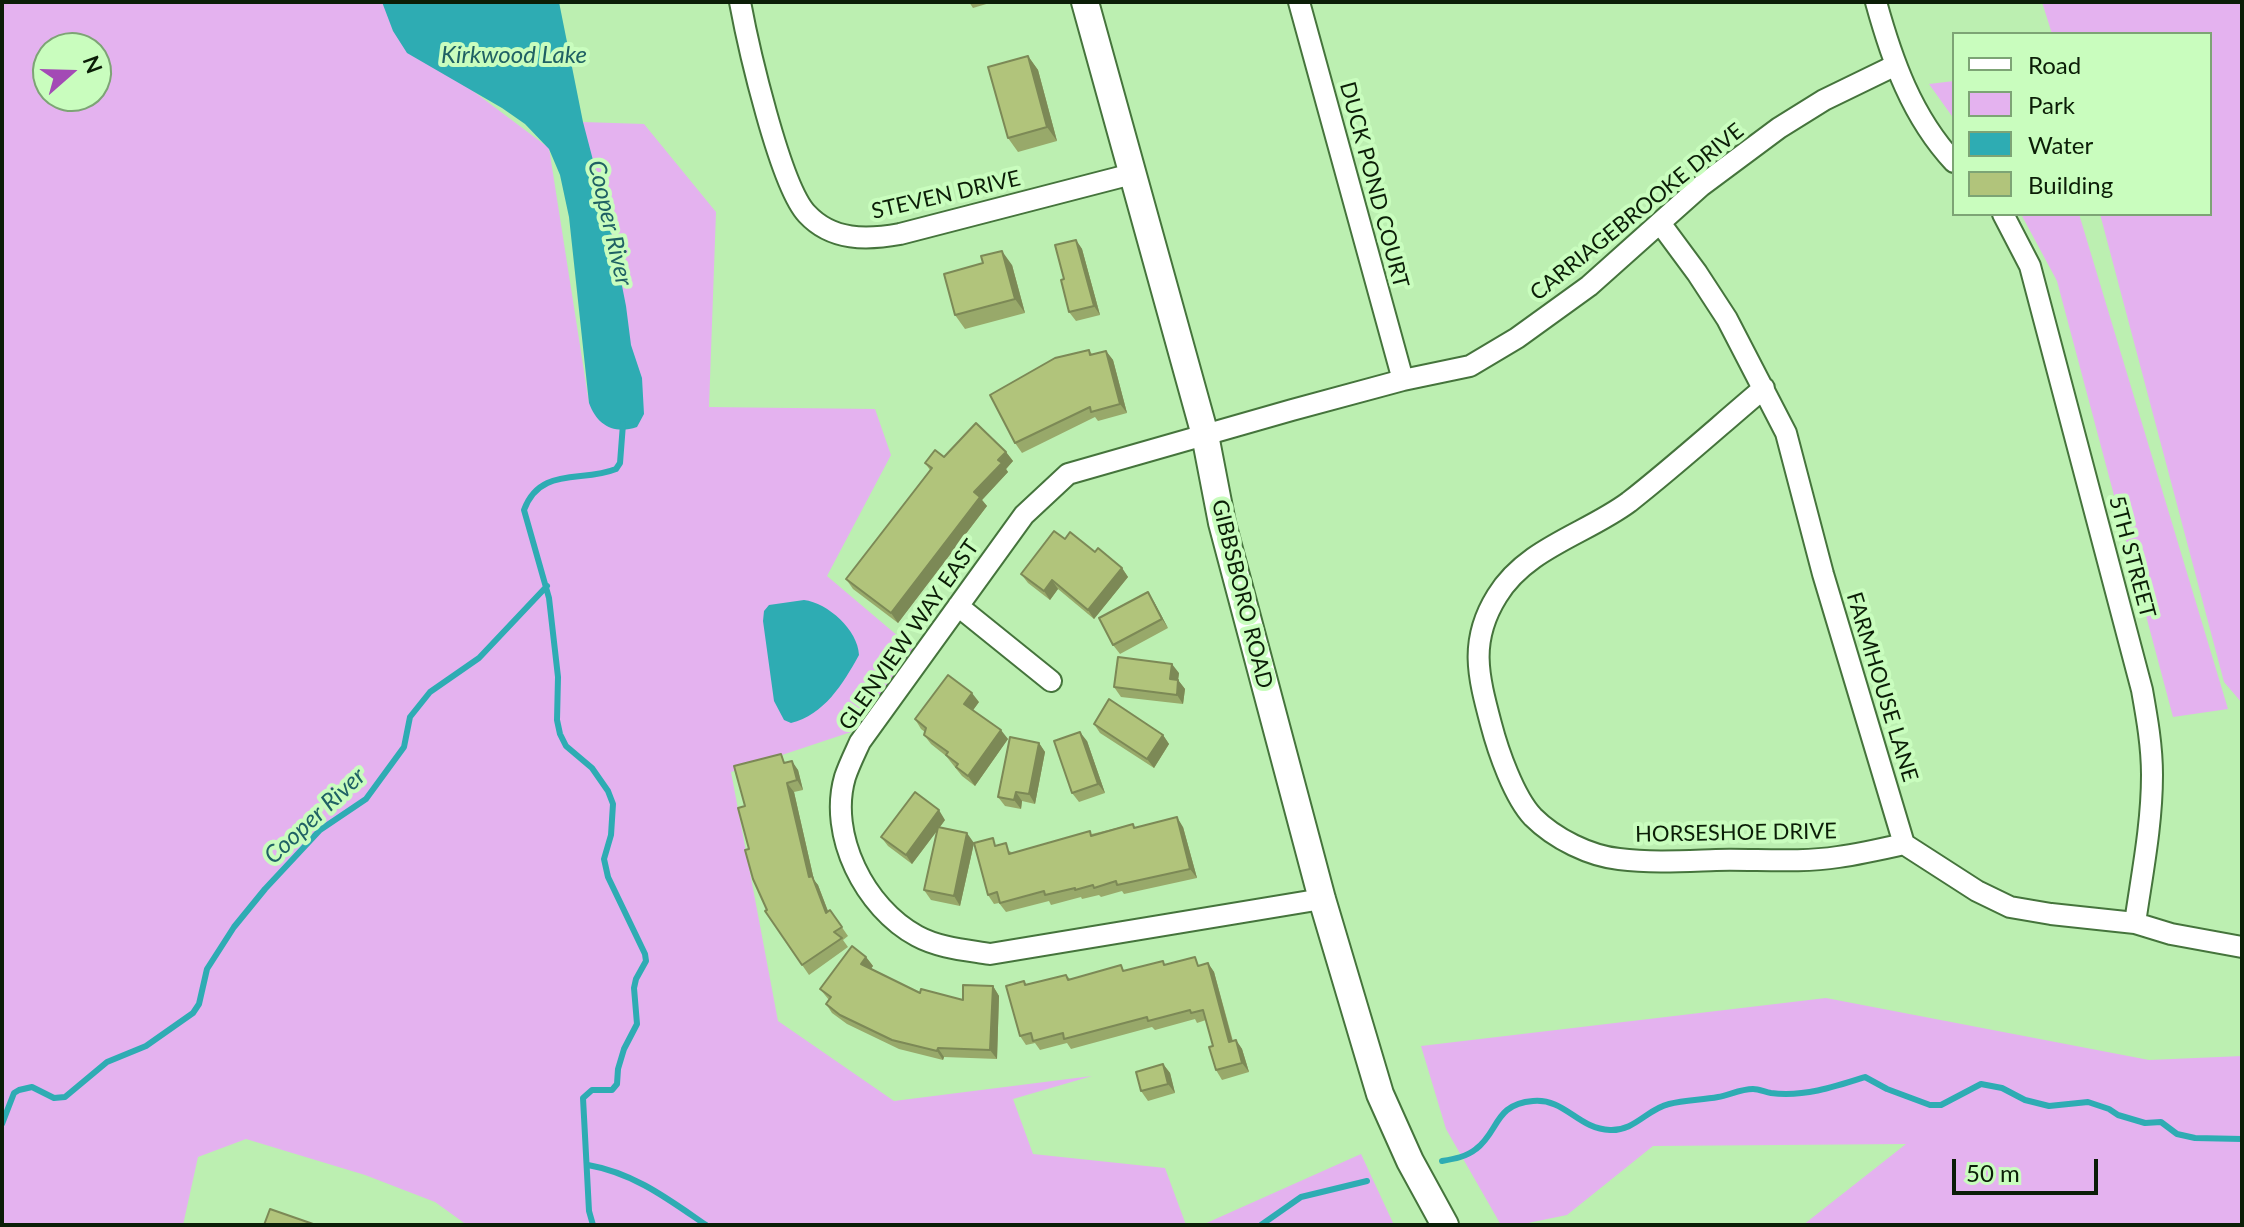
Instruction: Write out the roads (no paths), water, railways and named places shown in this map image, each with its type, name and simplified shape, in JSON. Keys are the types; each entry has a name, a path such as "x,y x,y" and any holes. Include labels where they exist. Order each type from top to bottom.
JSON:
{"street":[{"name":"STEVEN DRIVE","path":"740,2 774,135 796,199 809,216 830,230 861,238 900,234 1132,174"},
{"name":"GIBBSBORO ROAD","path":"1085,2 1205,435 1222,523 1322,899 1380,1094 1445,1225"},
{"name":"DUCK POND COURT","path":"1299,2 1403,380"},
{"path":"1876,2 1896,65 1917,114 1952,159"},
{"name":"CARRIAGEBROOKE DRIVE","path":"1205,435 1403,380 1470,366 1517,338 1589,286 1701,186 1779,128 1824,100 1896,65"},
{"name":"5TH STREET","path":"2004,216 2030,266 2142,690 2150,737 2152,777 2149,833 2135,923"},
{"name":"FARMHOUSE LANE","path":"1660,223 1727,319 1786,433 1823,574 1904,844"},
{"name":"HORSESHOE DRIVE","path":"1764,388 1627,503 1525,561 1498,593 1485,617 1477,658 1493,732 1513,784 1532,816 1585,851 1618,859 1681,861 1836,858 1904,844"},
{"name":"GLENVIEW WAY EAST","path":"1205,435 1068,474 1024,515 860,742 845,778 841,811 847,844 859,876 872,896 886,912 917,936 946,946 990,954 1322,899"},
{"path":"958,606 1051,681"},
{"path":"1904,844 1977,891 2010,907 2135,923 2171,934 2242,947"}],"water":[{"name":"Kirkwood Lake","path":"382,2 559,2 583,122 610,225 631,345 642,378 644,414 637,427 621,430 607,426 592,411 589,403 569,217 560,175 549,149 525,124 502,108 407,53 393,31"},
{"path":"804,600 823,606 840,619 853,636 859,655 823,706 791,723 784,720 774,701 764,611 769,605"}],"waterway":[{"path":"593,1225 589,1211 583,1098 592,1090 612,1090 617,1084 624,1049 637,1024 634,988 646,961 608,877 604,859 611,835 613,804 592,768 566,746 560,734 557,720 558,677 549,598 524,510 531,496 551,481 616,469 620,463 623,424"},
{"name":"Cooper River","path":"2,1124 14,1093 19,1090 32,1087 54,1098 65,1097 107,1062 146,1046 193,1013 199,1004 207,969 234,927 265,889 320,830 366,799 404,747 410,717 430,692 479,658 547,586"},
{"path":"1442,1161 1464,1156 1476,1149 1504,1113 1520,1103 1544,1101 1589,1125 1610,1130 1627,1127 1654,1110 1675,1103 1749,1089 1783,1094 1807,1092 1865,1077 1930,1105 1941,1105 1981,1084 2002,1088 2025,1100 2049,1106 2088,1102 2145,1123 2161,1122 2177,1134 2195,1138 2242,1139"},
{"path":"588,1165 636,1181 706,1225"},
{"path":"1261,1225 1301,1197 1367,1181"}]}
